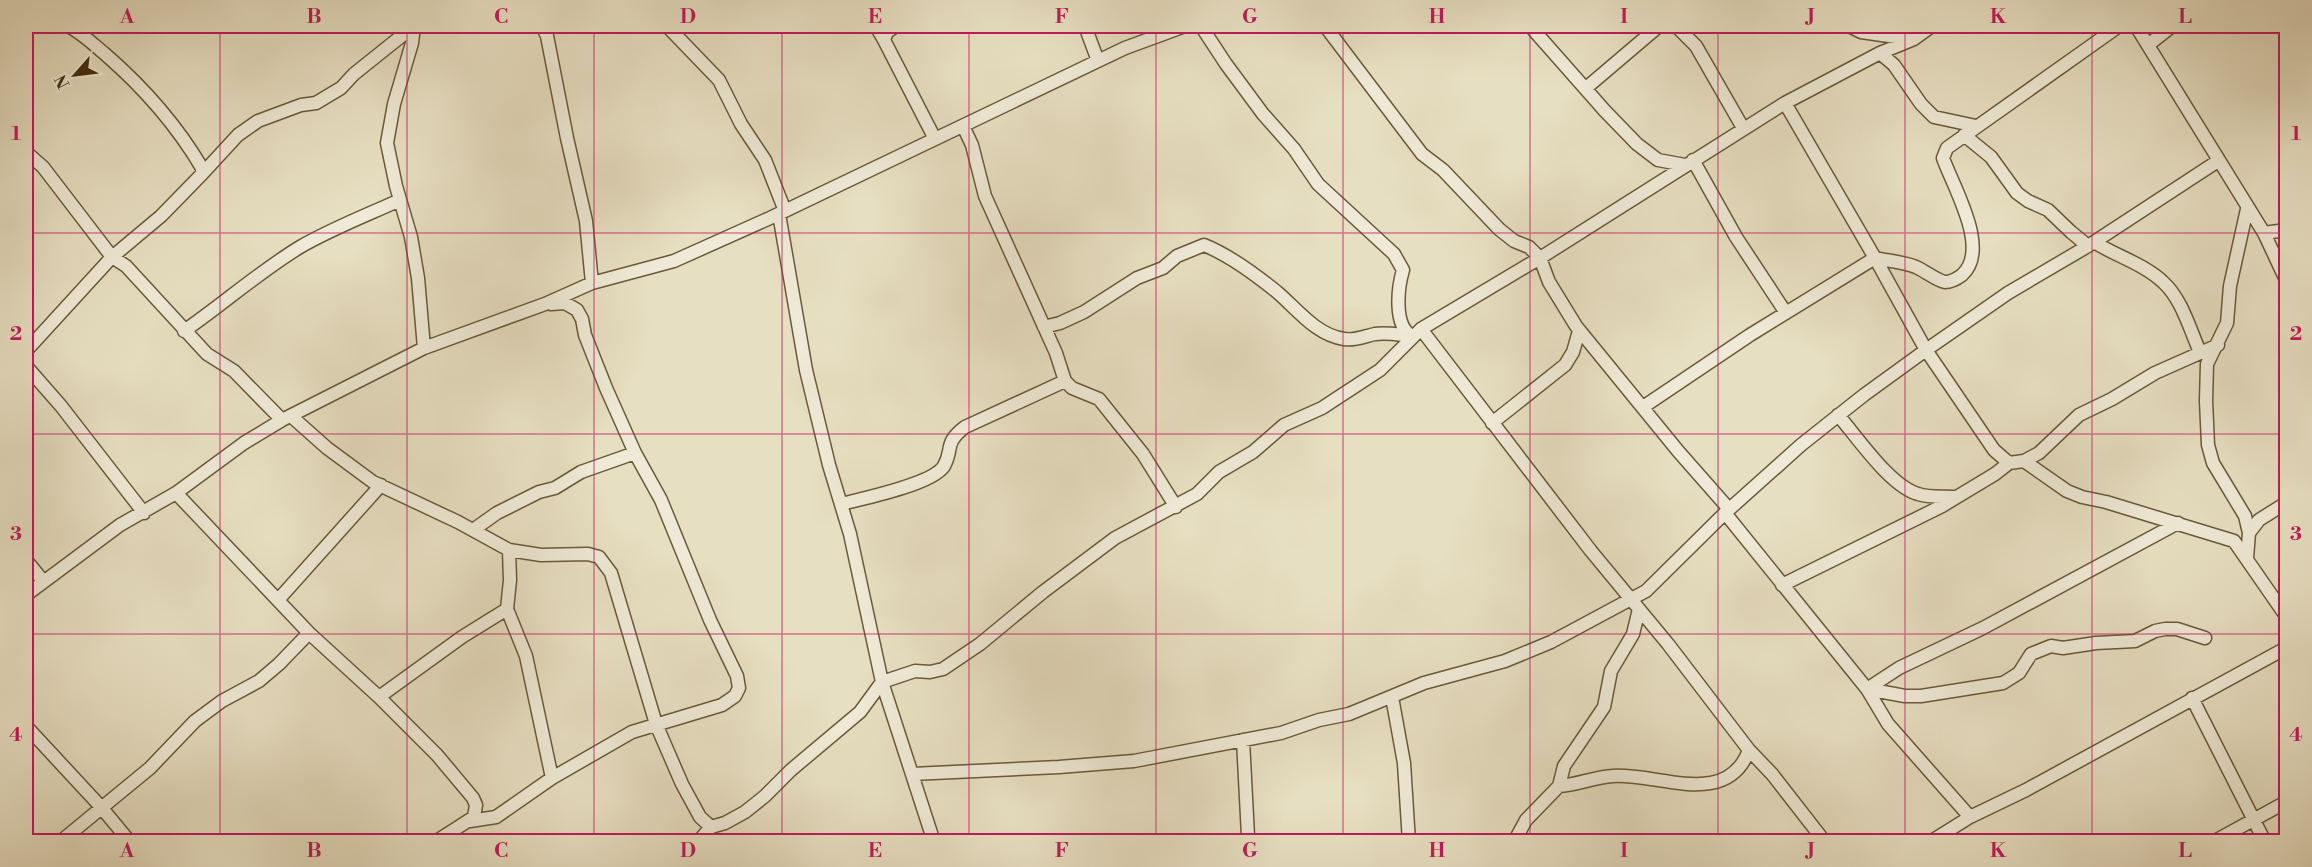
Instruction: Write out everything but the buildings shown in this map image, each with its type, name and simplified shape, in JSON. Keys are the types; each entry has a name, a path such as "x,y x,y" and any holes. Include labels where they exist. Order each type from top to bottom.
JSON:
{"street":[{"path":"68,26 79,32 130,76 167,116 195,156 202,168 202,174"},
{"path":"26,351 112,257 160,216 238,135 258,120 302,105 316,103 341,88 354,74 414,26"},
{"path":"414,26 408,62 399,85 388,132 389,155 411,237 418,278 424,348"},
{"path":"542,26 548,36 567,138 586,221 592,284"},
{"path":"667,26 719,80 741,124 765,160 782,212 806,370 870,621 882,682 934,842"},
{"path":"876,26 935,139"},
{"path":"884,40 887,32 896,26"},
{"path":"1085,26 1098,61"},
{"path":"26,595 120,525 176,493 244,443 287,418 424,348 545,304 592,284 674,261 782,212 1125,48 1185,26"},
{"path":"1201,26 1263,114 1294,149 1318,184 1398,260 1403,270 1398,286 1400,317 1406,333 1416,332"},
{"path":"1325,26 1422,154 1443,170 1498,229 1514,242 1529,247 1540,258 1549,282 1579,331 1727,511 1782,585 1867,689 1888,724 1970,817"},
{"path":"1530,26 1637,144 1658,160 1689,162"},
{"path":"1586,88 1659,26"},
{"path":"1676,26 1696,46 1743,128"},
{"path":"1849,26 1861,32 1914,39"},
{"path":"698,842 711,827 725,823 745,812 765,796 791,770 860,712 882,682 915,671 930,672 943,669 980,644 1043,592 1115,538 1197,494 1219,472 1253,452 1284,425 1322,408 1380,370 1416,332 1540,258 1785,103 1880,53 1914,39 1931,26"},
{"path":"1643,407 1786,313 1875,258 1915,266 1944,282 1952,281 1962,275 1969,267 1973,246 1972,233 1943,158 1947,148 2119,26"},
{"path":"2136,26 2264,233 2286,280"},
{"path":"2148,45 2172,26"},
{"path":"1880,53 1894,65 1921,104 1934,117 1976,126"},
{"path":"1785,103 1926,350 1994,450 2009,463"},
{"path":"963,126 972,145 985,196 1044,327 1065,381 1071,388 1099,399 1143,454 1176,507"},
{"path":"1964,135 1991,157 2017,193 2048,210 2071,232 2145,269 2164,283 2175,297 2199,352"},
{"path":"26,152 43,167 112,257 126,266 207,354 234,371 287,418 327,448 381,485 509,550 541,555 588,554 599,556 611,573 656,724 682,784 700,818 711,827"},
{"path":"912,774 1134,761 1281,733 1319,720 1349,714 1424,683 1505,661 1635,604 1727,511 1801,445 1839,415 2008,293 2091,244 2218,160"},
{"path":"1689,162 1786,313"},
{"path":"184,331 302,246 400,200"},
{"path":"2247,208 2230,286 2227,323 2207,364 2208,445 2213,463 2245,516 2249,533 2247,558"},
{"path":"2264,233 2286,230"},
{"path":"1044,327 1060,323 1084,312 1137,278 1163,268 1177,256 1204,245 1216,250 1276,292 1310,322 1328,334 1344,339 1358,339 1377,334 1416,332"},
{"path":"470,821 496,817 552,778 632,732 722,705 735,696 739,688 737,676 710,620 661,500 635,453 597,367 585,335 582,319 577,310 565,303 545,304"},
{"path":"1492,423 1564,365 1573,352 1579,331"},
{"path":"1416,332 1492,423 1749,750 1772,774 1825,842"},
{"path":"1782,585 1957,498 2009,463 2024,461 2039,453 2079,416 2155,373 2218,345"},
{"path":"26,366 61,406 144,513"},
{"path":"841,504 884,495 936,474 944,465 953,436 965,427 1065,381"},
{"path":"1839,415 1886,472 1900,485 1918,495 1957,498"},
{"path":"473,530 497,513 540,492 555,488 581,472 635,453"},
{"path":"2024,461 2067,491 2082,497 2234,541 2286,616"},
{"path":"278,600 381,485"},
{"path":"176,493 309,633 379,696 437,754 473,798 476,812 470,821 442,839"},
{"path":"2249,533 2259,520 2286,503"},
{"path":"1867,689 1899,668 1983,628 2178,523"},
{"path":"509,550 510,580 507,609 526,656 552,778"},
{"path":"26,560 43,581"},
{"path":"1514,842 1526,820 1558,786 1564,766 1604,706 1611,671 1633,634 1635,604"},
{"path":"379,696 462,637 507,609"},
{"path":"1867,689 1905,696 1921,696 2003,683 2019,673 2031,654 2050,646 2063,648 2134,641 2164,629 2177,629 2205,638"},
{"path":"60,842 150,768 195,721 222,701 259,681 309,633"},
{"path":"1930,842 1970,817 2026,790 2286,648"},
{"path":"1392,697 1404,764 1409,842"},
{"path":"2192,698 2265,842"},
{"path":"26,726 130,842"},
{"path":"1243,740 1247,842"},
{"path":"1558,786 1615,776 1713,784 1732,776 1743,765 1749,750"},
{"path":"2212,842 2286,802"},
{"path":"1050,842 1093,842"}]}
